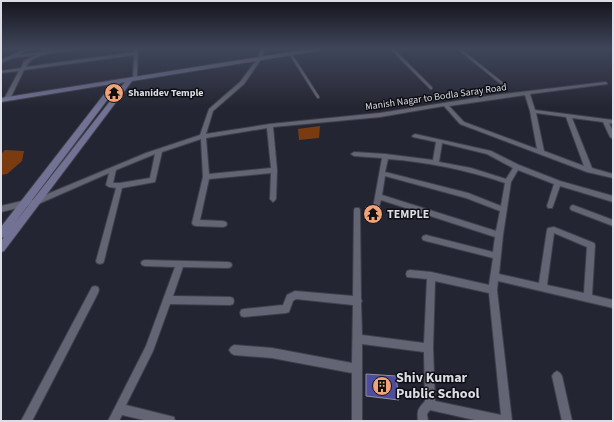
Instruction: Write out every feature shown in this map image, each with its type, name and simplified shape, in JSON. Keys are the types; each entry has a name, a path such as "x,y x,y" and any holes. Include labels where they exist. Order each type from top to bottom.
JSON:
{"main road":[{"path":"5,97 178,69"},
{"path":"5,97 118,81 134,77"},
{"path":"1,248 34,203 134,77"},
{"path":"1,234 118,81"}],"street":[{"path":"1,72 29,69"},
{"path":"134,77 135,69"},
{"path":"223,224 196,223 206,177 205,125 211,110 242,83 251,69"},
{"path":"5,97 21,70"},
{"name":"Manish Nagar to Bodla Saray Road","path":"34,203 114,168 204,134 380,115 604,83"},
{"path":"527,93 533,111 541,152"},
{"path":"446,105 462,123 589,170 613,176"},
{"path":"533,111 613,122"},
{"path":"568,116 589,170"},
{"path":"605,121 613,137"},
{"path":"270,126 274,170 273,200"},
{"path":"415,136 496,154 517,167 558,183 613,200"},
{"path":"436,163 439,142 441,141"},
{"path":"114,168 109,185 119,186 153,180 159,151"},
{"path":"354,154 384,156 436,163 483,173 508,182"},
{"path":"376,208 384,156"},
{"path":"507,421 493,290 499,235 508,182 517,167"},
{"path":"206,177 274,170"},
{"path":"382,173 468,196 504,210"},
{"path":"550,206 558,183"},
{"path":"100,261 119,186"},
{"path":"378,196 499,235"},
{"path":"1,209 26,203 34,203"},
{"path":"573,208 613,223"},
{"path":"357,210 358,421"},
{"path":"543,288 543,279 552,229 591,245 588,298"},
{"path":"426,238 497,256"},
{"path":"145,263 228,265"},
{"path":"113,421 150,348 169,300 180,265"},
{"path":"410,274 431,276 493,290"},
{"path":"430,405 428,348 431,276"},
{"path":"494,277 613,304"},
{"path":"26,421 95,290"},
{"path":"244,313 286,310 290,298 295,295 358,301"},
{"path":"169,300 230,301"},
{"path":"358,339 428,348"},
{"path":"234,350 272,353 357,369"},
{"path":"557,376 567,421"},
{"path":"423,421 422,412 430,405"},
{"path":"430,405 503,421"},
{"path":"120,409 170,421"}],"lane":[{"path":"300,69 318,97"},
{"path":"412,69 431,88"},
{"path":"484,69 504,85"}],"shaded area":[{"path":"320,126 319,138 299,140 298,129"},
{"path":"5,150 24,151 22,161 7,174 1,175 1,154"}],"building":[{"name":"Shiv Kumar Public School","path":"366,374 396,376 399,400 366,396"}],"place":[{"name":"Shanidev Temple","path":"114,93"},
{"name":"TEMPLE","path":"373,214"},
{"name":"Shiv Kumar Public School","path":"382,386"}]}
